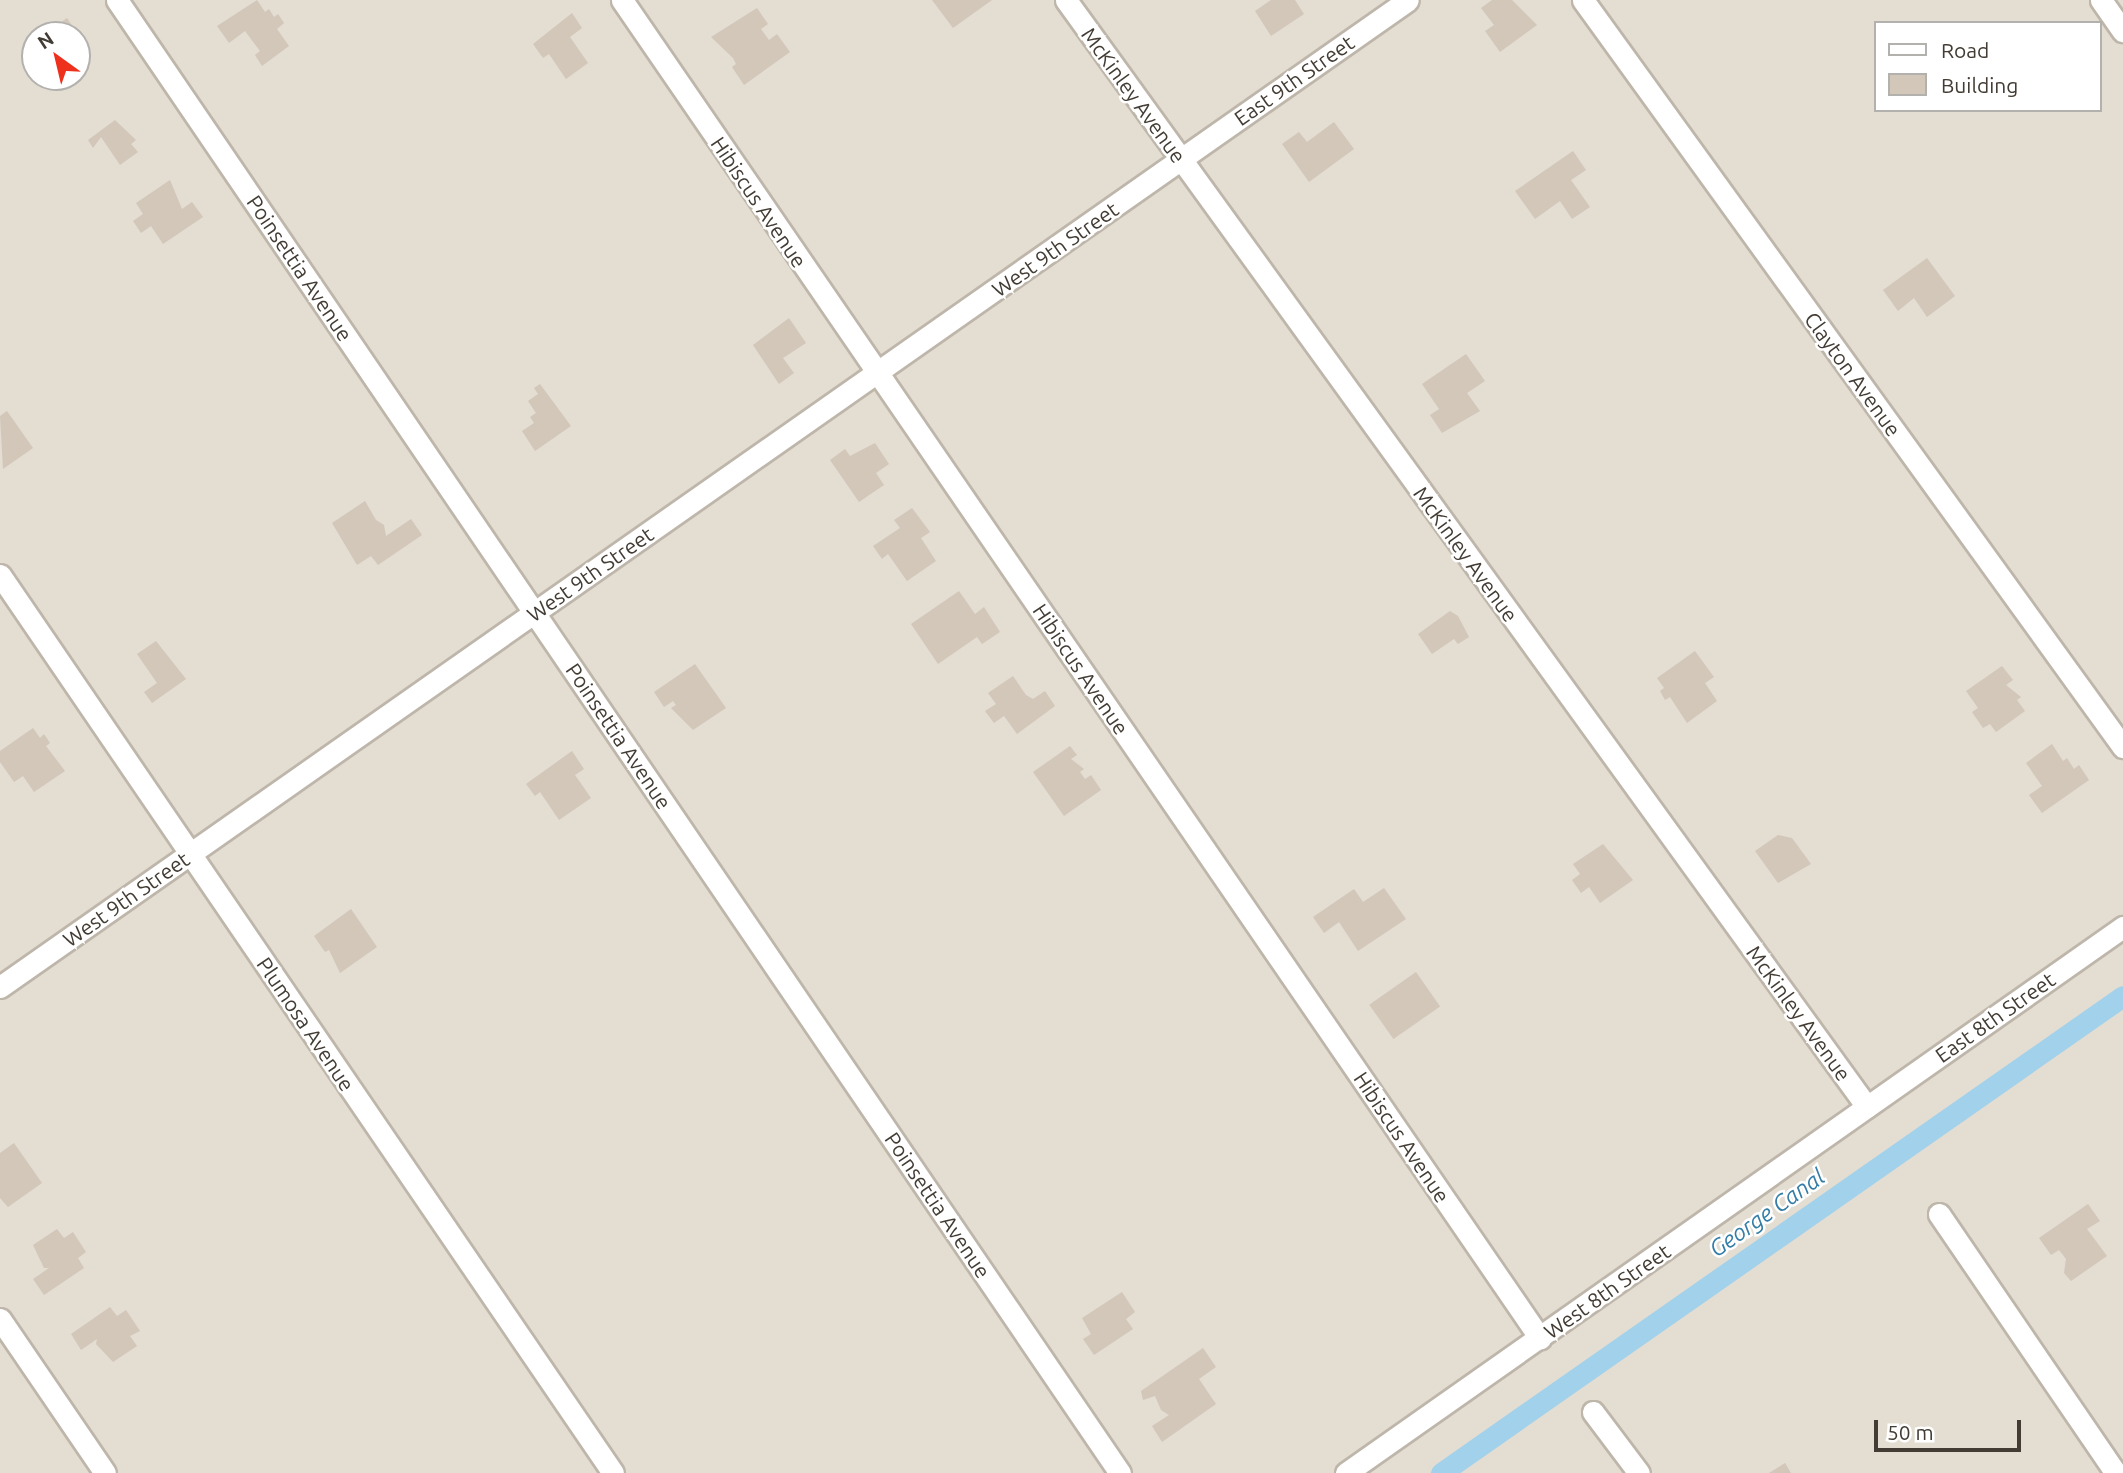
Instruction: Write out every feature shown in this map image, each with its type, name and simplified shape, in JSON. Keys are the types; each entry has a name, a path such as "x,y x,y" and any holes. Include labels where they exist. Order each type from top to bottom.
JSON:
{"street":[{"name":"Poinsettia Avenue","path":"117,0 1120,1473"},
{"name":"Hibiscus Avenue","path":"622,0 1540,1338"},
{"name":"McKinley Avenue","path":"1066,0 1867,1107"},
{"name":"East 9th Street","path":"1181,161 1408,0"},
{"name":"Clayton Avenue","path":"1583,0 2123,747"},
{"path":"2101,0 2123,31"},
{"name":"West 9th Street","path":"0,987 1181,161"},
{"name":"Plumosa Avenue","path":"0,575 613,1473"},
{"name":"East 8th Street","path":"1867,1107 2123,927"},
{"name":"West 8th Street","path":"1346,1473 1867,1107"},
{"path":"1939,1214 2116,1473"},
{"path":"0,1319 105,1473"},
{"path":"1593,1412 1639,1473"}],"shaded area":[{"path":"0,0 2123,0 2123,1473 0,1473"}],"building":[{"path":"257,0 265,12 269,9 274,17 278,14 284,23 277,29 289,46 262,66 255,55 260,51 245,31 229,43 217,26"},
{"path":"932,0 992,0 953,28"},
{"path":"1271,0 1295,0 1304,14 1271,36 1255,11"},
{"path":"1492,0 1512,0 1537,25 1500,52 1485,31 1494,25 1481,8"},
{"path":"757,8 768,24 761,29 769,40 777,34 790,52 744,85 732,67 736,64 733,58 711,37"},
{"path":"572,13 582,28 570,37 588,63 566,79 549,54 543,58 533,44"},
{"path":"115,120 136,140 131,144 138,152 120,165 101,137 93,148 88,140"},
{"path":"1334,122 1354,149 1309,182 1282,144 1299,132 1307,142"},
{"path":"1573,151 1586,170 1571,180 1590,207 1572,219 1560,201 1535,219 1515,191"},
{"path":"170,180 182,209 192,202 203,217 163,244 151,226 141,233 133,221 143,214 136,203"},
{"path":"1927,258 1955,296 1927,317 1914,298 1898,311 1883,290"},
{"path":"789,318 806,343 783,358 794,373 779,384 753,345"},
{"path":"1466,354 1485,381 1467,393 1480,411 1442,433 1430,415 1439,409 1422,384"},
{"path":"540,384 571,426 535,451 522,431 534,423 530,417 536,413 528,401 538,394 534,388"},
{"path":"7,411 33,448 3,469 0,416"},
{"path":"875,443 889,464 876,473 884,485 859,502 830,460 845,449 850,456"},
{"path":"365,501 376,520 384,525 386,536 411,519 422,535 378,565 371,556 357,565 332,523"},
{"path":"912,508 930,532 921,538 936,561 907,581 888,554 882,559 873,546 900,528 894,520"},
{"path":"959,591 975,614 984,607 1000,632 982,644 977,637 938,664 911,624"},
{"path":"1450,611 1458,616 1469,637 1458,644 1454,639 1432,654 1418,634"},
{"path":"156,641 186,679 152,703 144,692 157,683 137,654"},
{"path":"1695,651 1714,677 1705,683 1717,701 1687,723 1670,697 1665,700 1660,691 1664,688 1657,678"},
{"path":"695,664 726,708 693,730 671,708 676,705 673,701 664,707 654,692"},
{"path":"2002,666 2013,680 2006,685 2021,697 2017,700 2025,711 1996,732 1990,724 1983,728 1972,712 1978,708 1966,691"},
{"path":"1013,676 1026,695 1033,699 1045,691 1055,706 1017,734 1004,716 994,723 985,711 996,704 988,693"},
{"path":"33,728 40,738 44,734 50,743 46,746 65,771 34,792 23,776 14,782 0,762 0,751"},
{"path":"2052,744 2063,761 2067,758 2074,769 2079,765 2089,780 2042,813 2029,795 2042,786 2026,763"},
{"path":"1070,746 1077,755 1071,759 1084,769 1080,772 1085,779 1091,775 1101,790 1064,816 1033,772"},
{"path":"572,751 584,769 575,775 591,798 559,820 540,792 535,796 526,784"},
{"path":"1778,835 1792,838 1811,864 1778,883 1755,851"},
{"path":"1603,844 1633,880 1600,903 1589,887 1581,893 1572,880 1580,874 1573,864"},
{"path":"1384,888 1406,919 1358,951 1339,922 1324,933 1313,917 1354,889 1363,902"},
{"path":"351,909 377,947 340,973 329,950 325,952 314,936"},
{"path":"1416,972 1440,1006 1393,1039 1369,1005"},
{"path":"14,1143 42,1183 8,1207 0,1198 0,1153"},
{"path":"2088,1204 2100,1221 2087,1229 2107,1256 2071,1281 2064,1273 2066,1259 2059,1250 2051,1255 2039,1238"},
{"path":"57,1229 64,1238 73,1232 86,1252 78,1258 84,1268 44,1295 33,1279 49,1268 44,1268 33,1245"},
{"path":"1122,1292 1135,1312 1126,1319 1133,1329 1094,1355 1083,1339 1091,1334 1082,1318"},
{"path":"110,1307 117,1316 126,1310 140,1331 130,1336 137,1346 113,1362 96,1344 97,1339 81,1350 71,1334"},
{"path":"1203,1348 1216,1367 1199,1379 1216,1404 1162,1442 1152,1426 1169,1415 1161,1410 1155,1396 1143,1400 1141,1391"},
{"path":"1785,1463 1791,1473 1769,1473"}],"waterway":[{"name":"George Canal","path":"1441,1473 2123,996"}]}
